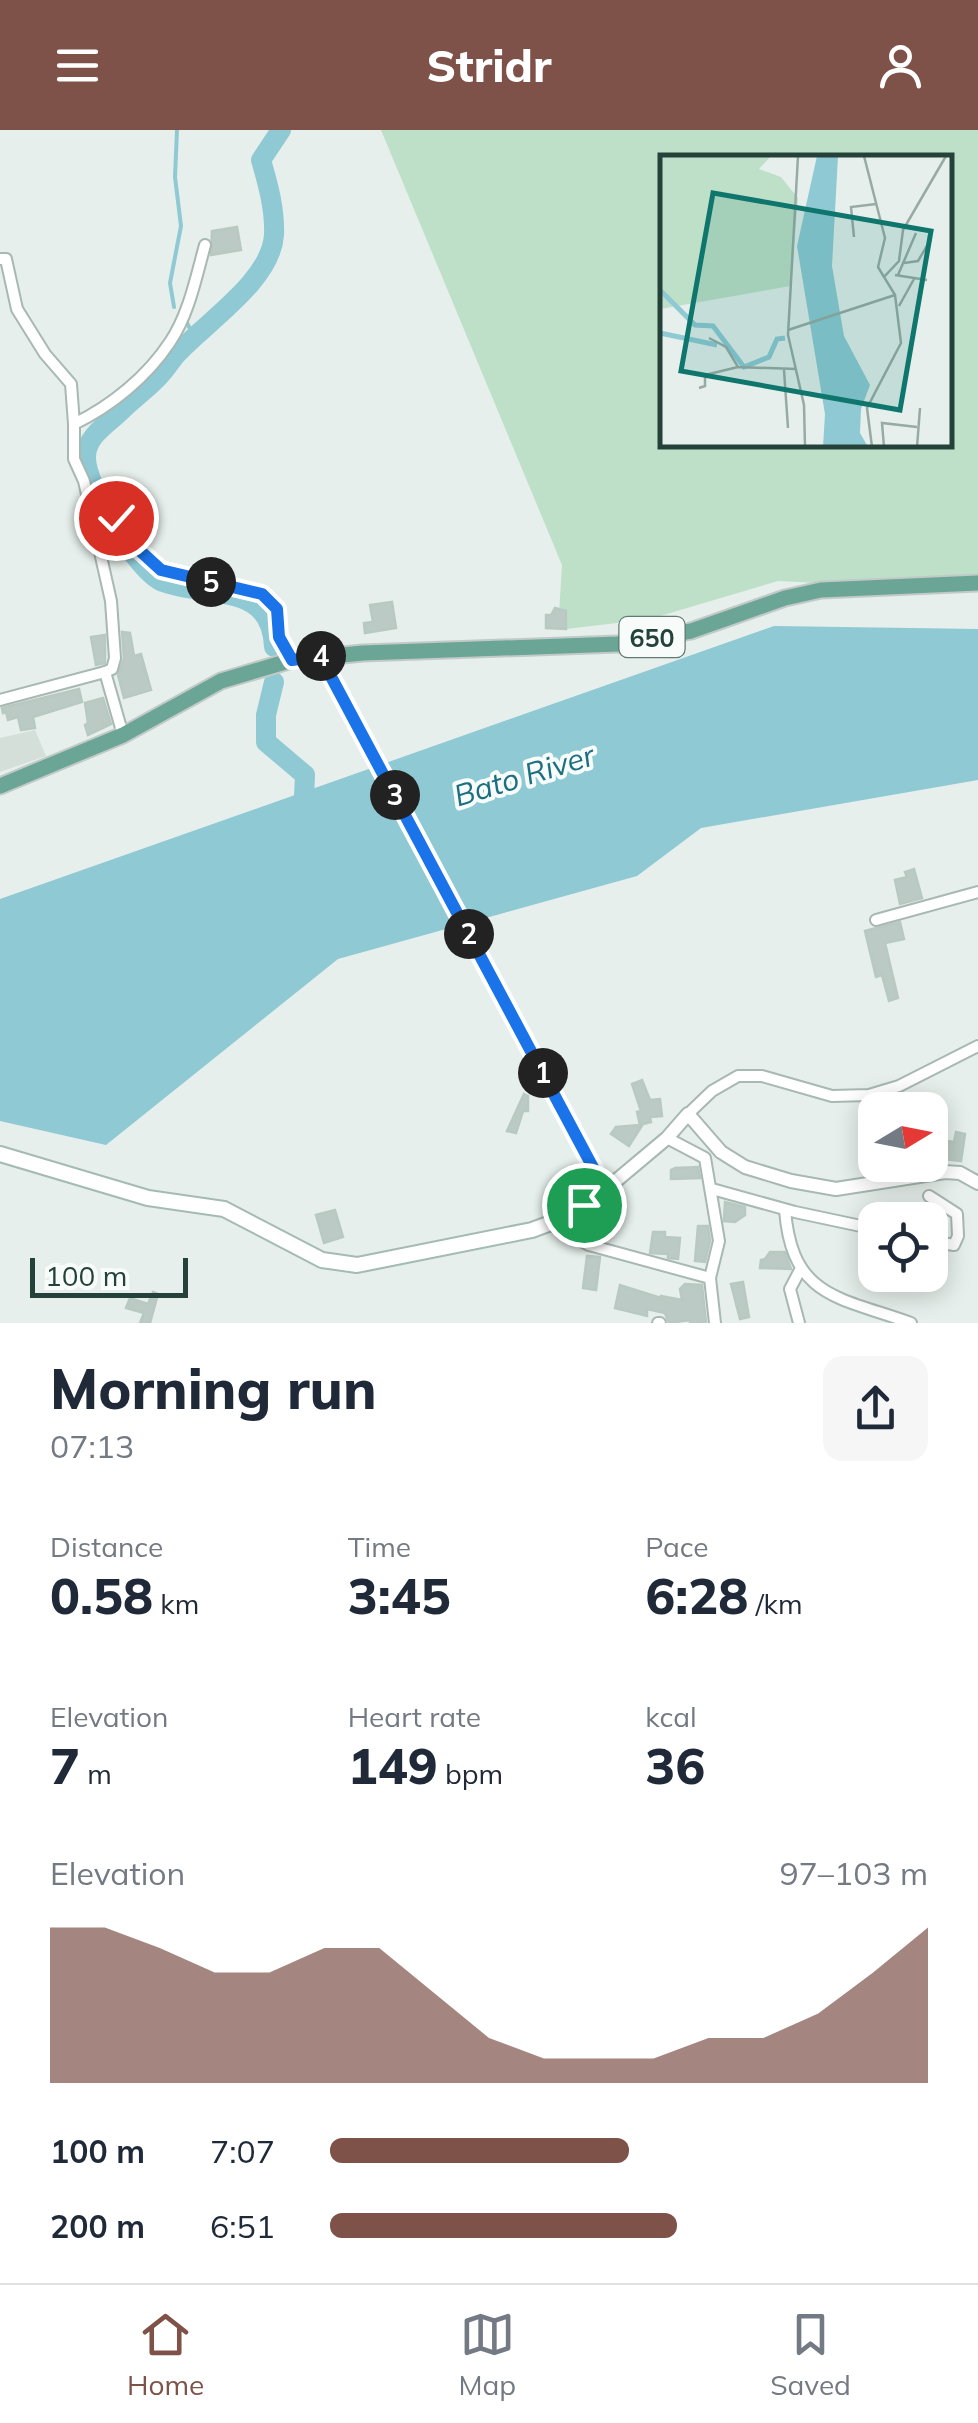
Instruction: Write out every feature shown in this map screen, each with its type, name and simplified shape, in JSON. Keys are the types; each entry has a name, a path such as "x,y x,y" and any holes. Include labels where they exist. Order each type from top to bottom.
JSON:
{"main road":[{"name":"650","path":"0,786 122,735 221,681 292,660 618,644 692,631 785,598 821,590 978,583"},
{"path":"0,1154 148,1198 224,1209 322,1260 357,1265 515,1235 567,1217 605,1190 320,656"}],"street":[{"path":"74,424 100,412 136,381 170,342 188,302 205,246"},
{"path":"0,259 6,259 12,273 17,309 44,354 70,384 74,458 84,481 111,602 115,658 112,669 104,672 0,700"},
{"path":"104,672 122,735"},
{"path":"876,920 978,892"},
{"path":"605,1190 667,1138 712,1091 738,1076 762,1076 832,1096 869,1095 899,1086 978,1046"},
{"path":"688,1114 721,1152 745,1166 791,1181 836,1188 945,1172 978,1183"},
{"path":"667,1138 705,1158 719,1242 710,1278 714,1323"},
{"path":"712,1189 858,1225"},
{"path":"929,1196 938,1202"},
{"path":"948,1208 957,1214 958,1225 954,1245 948,1244"},
{"path":"785,1210 787,1239 800,1270 818,1288 911,1323"},
{"path":"551,1224 589,1245 710,1278"},
{"path":"799,1323 790,1289 800,1270"}],"path":[{"path":"102,488 116,518 137,548 161,570 262,594 277,609 279,637 292,660"}],"shaded area":[{"path":"35,730 46,756 0,772 0,738"}],"green space":[{"path":"381,130 978,130 978,591 778,581 650,619 558,630 562,565"}],"water":[{"name":"Bato River","path":"774,626 978,629 978,780 701,828 637,876 338,959 106,1145 0,1121 0,899"}],"building":[{"path":"237,227 241,250 211,255 212,231"},
{"path":"392,602 396,628 365,633 364,623 373,622 370,605"},
{"path":"555,608 566,611 566,629 546,628 546,615 551,615"},
{"path":"122,632 130,633 134,656 141,654 151,690 124,698 118,675 124,658"},
{"path":"105,635 105,663 96,665 91,637"},
{"path":"79,689 82,702 33,717 35,728 21,730 18,717 8,720 6,712 3,713 2,708"},
{"path":"103,698 111,724 88,735 85,703"},
{"path":"914,869 922,898 900,904 895,880 907,877 905,872"},
{"path":"900,922 904,939 885,943 898,998 889,1001 882,975 876,977 865,931"},
{"path":"642,1080 650,1100 660,1099 662,1116 650,1117 651,1122 643,1124 629,1146 611,1134 616,1127 640,1125 637,1112 641,1111 632,1084"},
{"path":"524,1094 528,1096 528,1111 523,1111 516,1133 507,1131"},
{"path":"956,1132 965,1134 961,1161 948,1160 948,1141 954,1142"},
{"path":"698,1167 700,1178 671,1179 671,1170 675,1168"},
{"path":"725,1202 745,1207 745,1215 735,1222 724,1221"},
{"path":"335,1210 343,1237 324,1243 316,1215"},
{"path":"698,1226 708,1226 710,1241 705,1262 695,1261"},
{"path":"653,1232 680,1238 678,1259 650,1253"},
{"path":"770,1252 785,1252 791,1269 760,1268 761,1260"},
{"path":"587,1256 600,1257 596,1290 583,1288"},
{"path":"743,1282 749,1317 740,1319 731,1284"},
{"path":"685,1284 702,1285 706,1323 669,1323 665,1313 647,1309 647,1316 615,1308 620,1285 682,1300 680,1289"},
{"path":"153,1292 158,1294 150,1323 140,1323 144,1313 126,1308 130,1298 148,1304"}],"waterway":[{"path":"174,307 170,283 181,226 175,177 177,130"},
{"path":"274,647 270,626 262,611 250,602 180,587 152,575 114,526 94,486 86,456 99,430 157,379 261,269 274,235 261,160 281,130"},
{"path":"187,323 195,338"},
{"path":"274,682 266,715 266,742 305,775 303,817"}],"route":[{"path":"116,518 137,548 161,570 262,594 277,609 279,637 292,660 320,656 605,1190 584,1205"}]}
